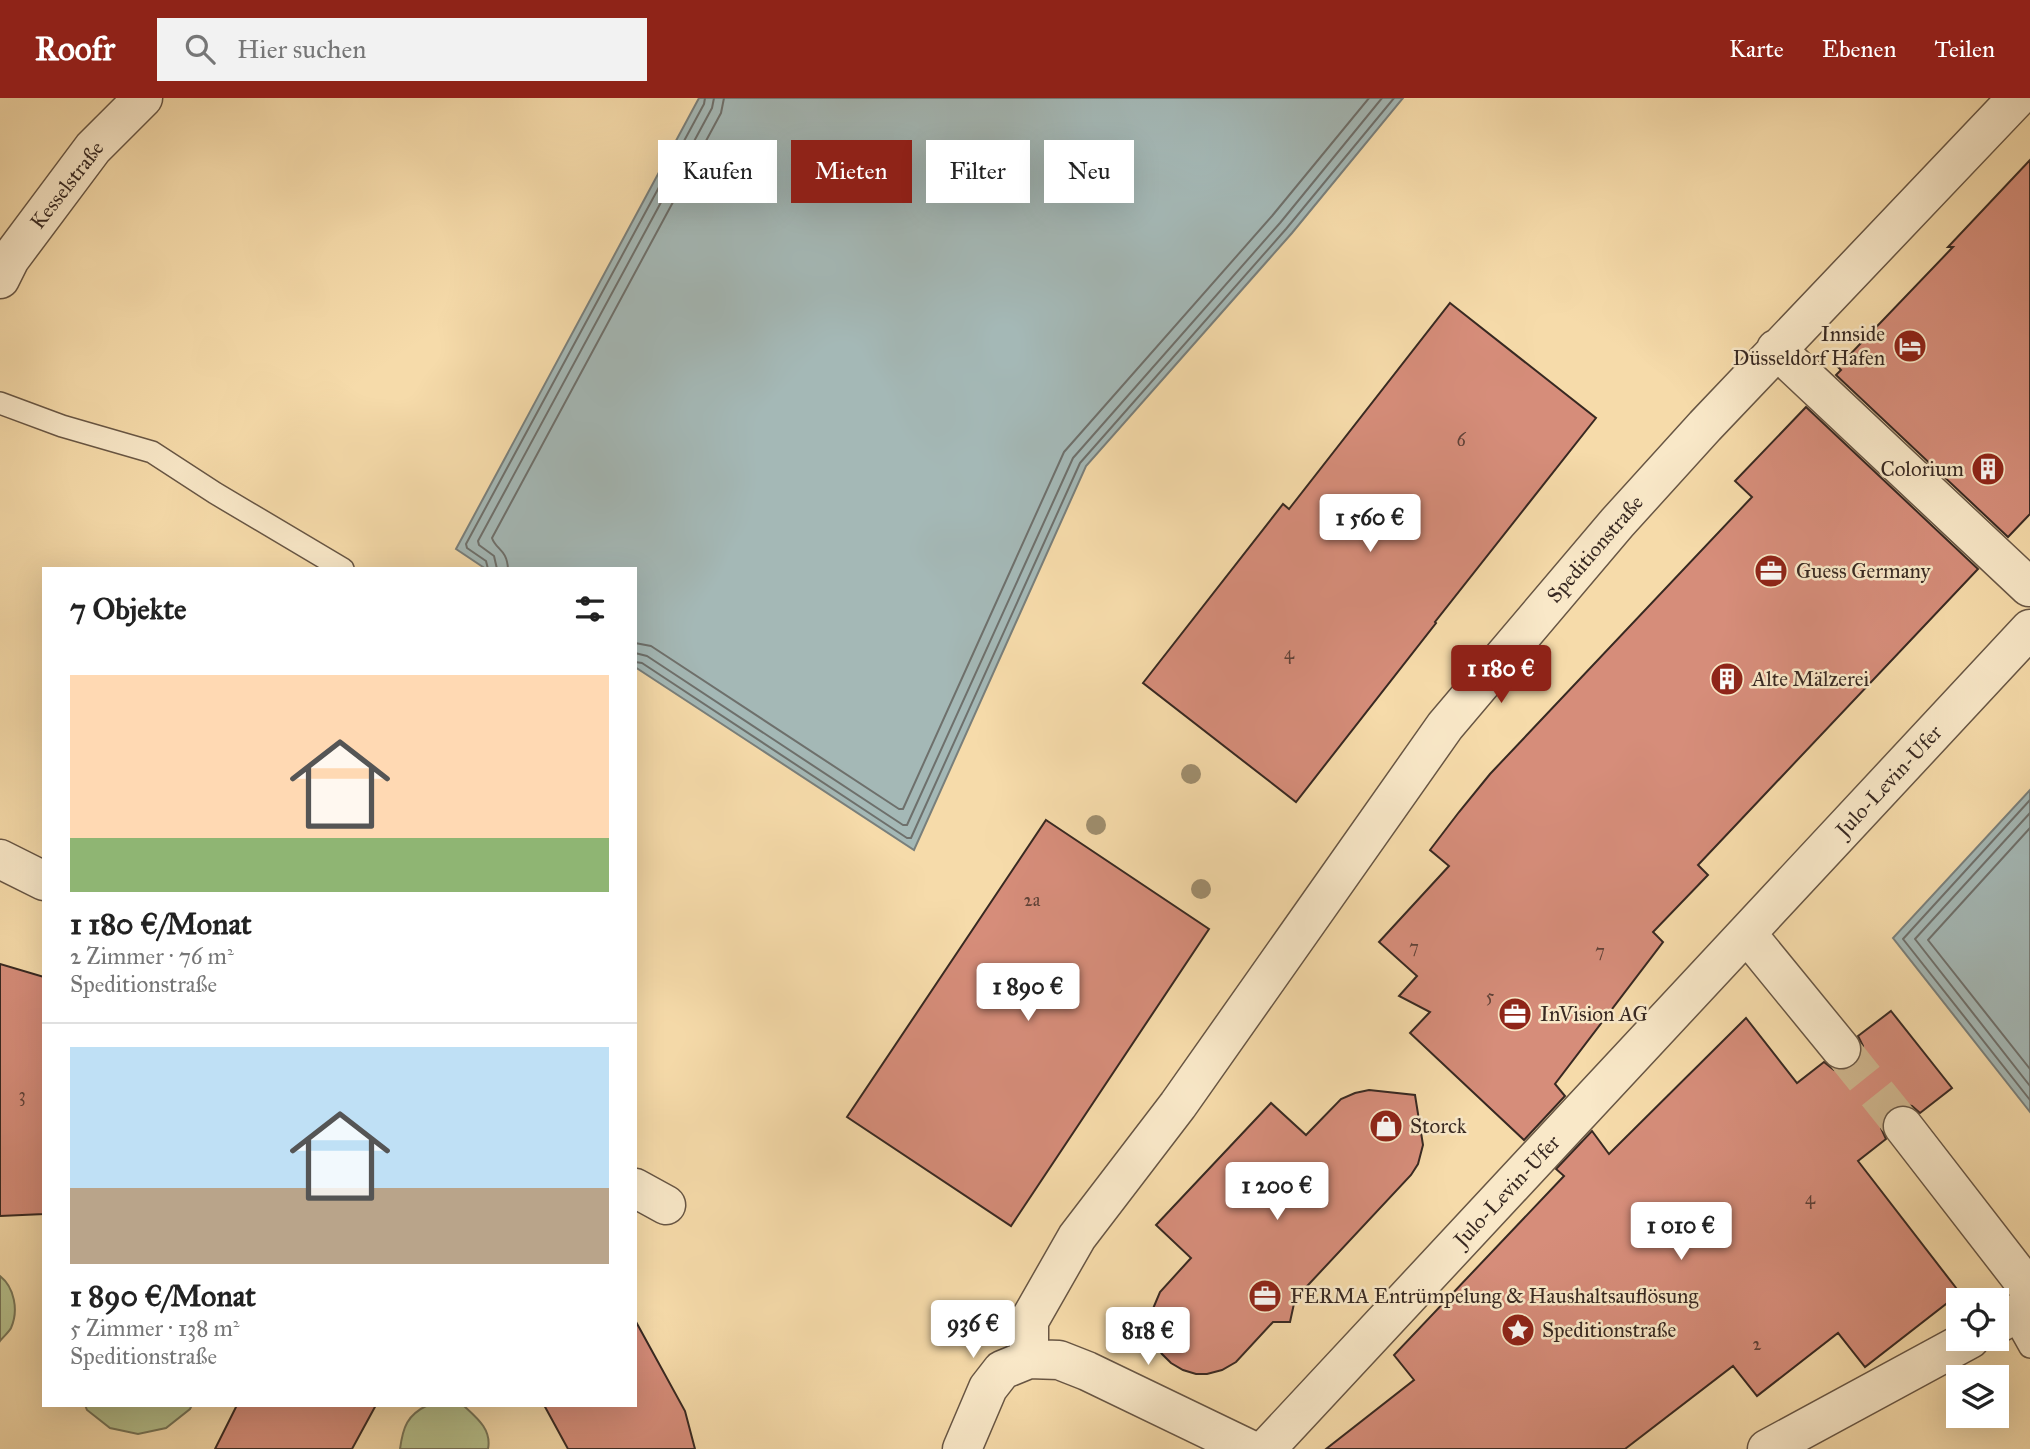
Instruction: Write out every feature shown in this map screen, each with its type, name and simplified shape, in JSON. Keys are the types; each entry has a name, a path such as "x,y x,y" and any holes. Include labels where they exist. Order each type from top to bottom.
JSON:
{"street":[{"name":"Kesselstraße","path":"0,279 10,259 93,148 142,98"},
{"name":"Speditionstraße","path":"1029,1359 1029,1321 1077,1237 1178,1105 1445,726 1616,523 1776,349 2017,98"},
{"path":"1776,349 2029,587"},
{"name":"Julo-Levin-Ufer","path":"1266,1449 2030,629"},
{"path":"0,859 42,880"},
{"path":"1747,934 1841,1049"},
{"path":"1903,1126 2020,1316"},
{"path":"1767,1449 1948,1351"},
{"path":"969,1440 988,1388 1002,1370 1029,1359 1059,1360 1087,1371 1249,1449"}],"lane":[{"path":"0,403 62,426 152,452 340,567"}],"green space":[{"path":"0,1276 12,1293 15,1314 11,1328 0,1341"},
{"path":"86,1407 191,1407 166,1428 138,1434 110,1428"},
{"path":"425,1407 465,1407 485,1429 488,1449 400,1449 407,1422"}],"water":[{"path":"699,98 1403,98 1292,233 1086,466 914,850 637,668 637,567 483,567 456,549 658,174 658,203 777,203 777,140 676,140"},
{"path":"2030,790 2030,1112 1893,938"}],"building":[{"name":"Colorium","path":"2030,160 2030,514 2008,537 1836,375 1841,370 1838,367 1953,247 1948,247"},
{"path":"1450,303 1596,418 1296,802 1143,683 1283,504 1289,509"},
{"name":"Alte Mälzerei","path":"1806,407 1978,569 1698,865 1708,875 1653,932 1663,942 1555,1084 1565,1096 1524,1140 1410,1033 1430,1012 1399,996 1417,976 1379,942 1449,866 1430,850 1459,812 1490,774 1752,497 1735,481"},
{"path":"1046,820 1209,929 1011,1226 847,1117"},
{"path":"0,964 42,976 42,1214 0,1216"},
{"path":"1891,1011 1952,1088 1920,1113 1912,1106 1901,1104 1889,1109 1883,1117 1881,1128 1886,1139 1858,1161 1956,1288 1946,1288 1946,1304 1865,1367 1838,1333 1757,1396 1733,1366 1625,1449 1326,1449 1414,1380 1394,1355 1564,1176 1556,1169 1592,1131 1609,1154 1746,1018 1797,1083 1824,1062 1834,1070 1844,1071 1854,1066 1862,1056 1863,1046 1858,1036"},
{"path":"1369,1090 1415,1095 1423,1145 1418,1164 1411,1175 1295,1299 1290,1322 1273,1322 1236,1362 1222,1370 1196,1374 1171,1363 1154,1342 1151,1330 1152,1311 1160,1292 1191,1258 1156,1225 1271,1103 1306,1135 1341,1099"},
{"path":"637,1324 685,1411 695,1449 568,1449 545,1407 637,1407"},
{"path":"236,1407 375,1407 352,1449 215,1449"}],"tunnel":[{"path":"1841,1049 1903,1126"}],"place":[{"name":"Innside Düsseldorf Hafen","path":"1910,346"},
{"name":"Colorium","path":"1988,469"},
{"name":"Guess Germany","path":"1771,571"},
{"name":"Alte Mälzerei","path":"1727,679"},
{"name":"InVision AG","path":"1515,1014"},
{"name":"Storck","path":"1386,1126"},
{"name":"FERMA Entrümpelung & Haushaltsauflösung","path":"1265,1296"},
{"name":"Speditionstraße","path":"1518,1330"}]}
